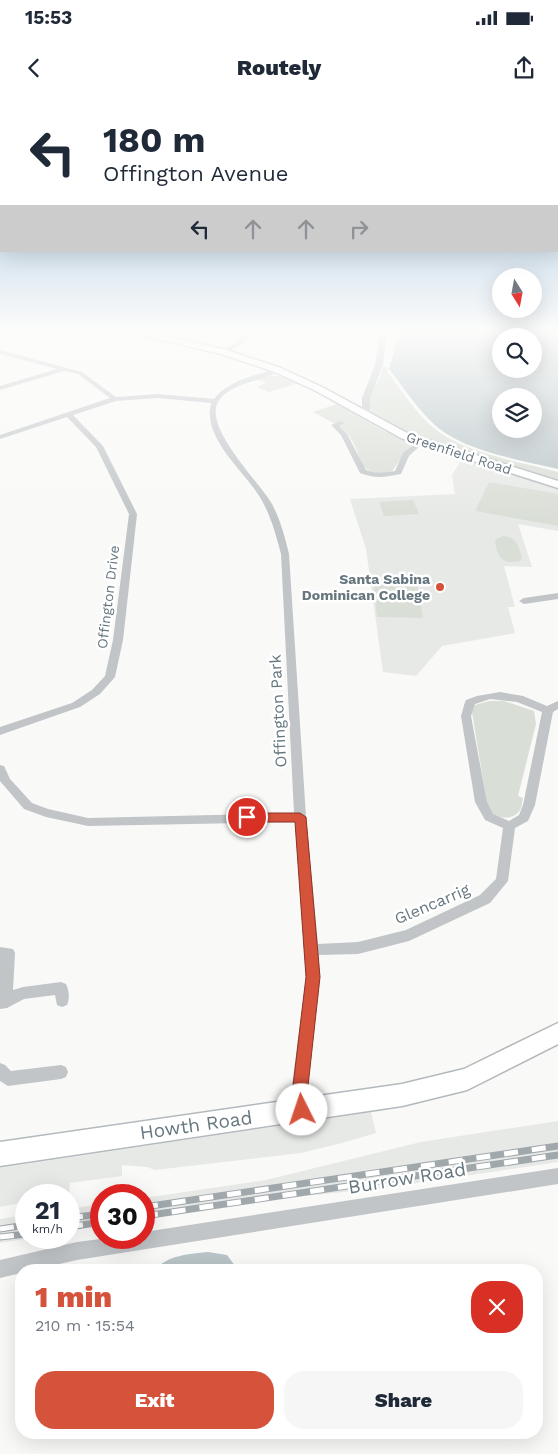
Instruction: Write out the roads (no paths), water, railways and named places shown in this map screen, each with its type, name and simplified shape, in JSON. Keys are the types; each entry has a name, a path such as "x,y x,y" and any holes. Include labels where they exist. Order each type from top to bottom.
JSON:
{"main road":[{"name":"Greenfield Road","path":"327,393 363,414 421,442 558,485"},
{"name":"Howth Road","path":"0,1154 402,1095 467,1079 558,1033"}],"street":[{"path":"107,393 115,399"},
{"path":"0,437 115,399 158,396 215,401 226,393"},
{"path":"363,414 366,413 364,400 367,393"},
{"path":"348,406 364,400"},
{"name":"Offington Park","path":"215,401 211,417 216,430 264,497 276,519 285,554 300,817 313,977 300,1086 302,1110"},
{"name":"Offington Drive","path":"0,731 76,705 96,692 110,677 118,640 133,514 99,446 69,415"},
{"path":"341,423 334,425 344,434 360,468 373,475 395,474 406,455 421,442"},
{"path":"524,601 558,596"},
{"path":"548,710 525,699 504,694 483,696 470,702 466,716 481,802 489,817 509,826 524,818 529,805 548,710 558,704"},
{"path":"0,769 6,781 28,806 46,813 88,822 300,817"},
{"name":"Glencarrig","path":"312,950 358,948 409,935 485,899 502,881 509,826"},
{"path":"0,953 8,953 3,1002"},
{"path":"3,1002 23,993 61,988 62,1001"},
{"path":"0,1070 8,1080 61,1072"},
{"name":"Burrow Road","path":"21,1264 77,1251 558,1176"},
{"name":"Burrow Road","path":"0,1269 15,1265"}],"railway":[{"path":"155,1205 558,1146"},
{"path":"155,1214 558,1155"},
{"path":"80,1217 90,1215"},
{"path":"80,1225 90,1224"},
{"path":"0,1229 15,1227"},
{"path":"0,1237 15,1235"}],"place":[{"name":"Santa Sabina Dominican College","path":"440,587"}]}
